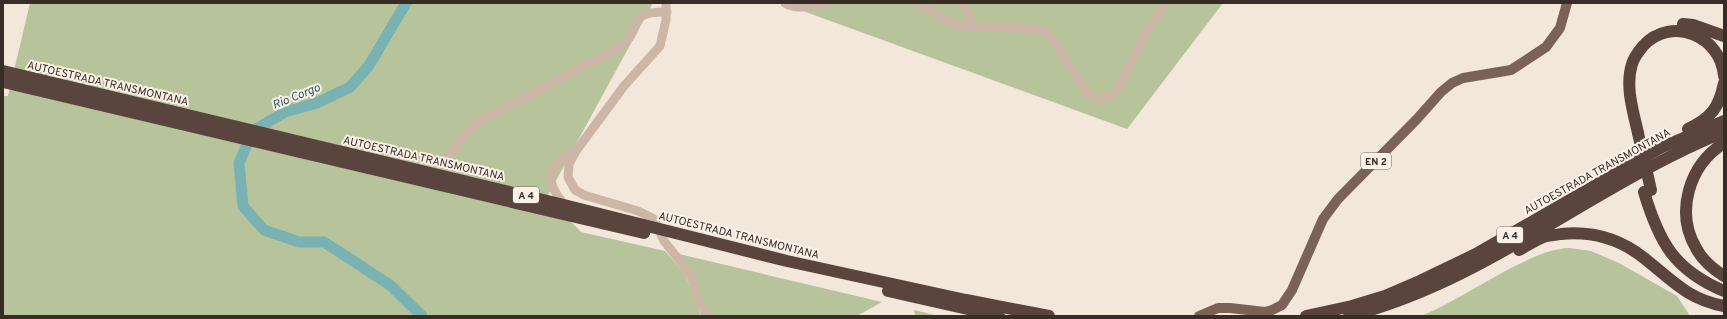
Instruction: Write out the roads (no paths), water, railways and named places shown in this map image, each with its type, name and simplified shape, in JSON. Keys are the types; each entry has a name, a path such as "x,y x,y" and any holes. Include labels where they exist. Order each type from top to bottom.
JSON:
{"highway":[{"path":"1724,36 1693,25 1672,23 1658,26 1641,36 1632,47 1625,61 1622,75 1624,93 1648,191 1652,218 1662,240 1676,260 1694,276 1724,291"},
{"path":"1635,135 1630,75 1632,63 1638,52 1647,42 1661,33 1677,30 1691,33 1713,47 1724,70 1724,76"},
{"name":"AUTOESTRADA TRANSMONTANA","path":"3,71 560,204 787,261 966,300 1049,316"},
{"name":"AUTOESTRADA TRANSMONTANA","path":"3,82 999,316"},
{"path":"1660,148 1665,141 1711,115 1721,99 1724,83"},
{"name":"AUTOESTRADA TRANSMONTANA","path":"1352,312 1476,254 1660,148 1724,121"},
{"name":"AUTOESTRADA TRANSMONTANA","path":"1306,316 1352,312 1396,302 1451,279 1650,167 1724,132"},
{"path":"1724,143 1710,153 1692,181 1687,198 1686,211 1689,232 1696,248 1706,262 1724,276"},
{"path":"1648,191 1667,236 1681,256 1693,268 1724,284"},
{"path":"1480,263 1493,262 1547,236 1579,232 1603,237 1621,243 1642,257 1678,286 1698,299 1724,306"}],"main road":[{"name":"EN 2","path":"1199,316 1218,308 1265,312 1282,305 1292,290 1323,219 1338,199 1450,85 1463,78 1511,70 1544,48 1558,31 1567,3"}],"street":[{"path":"785,3 791,6 800,7 828,3"},
{"path":"916,3 955,25 1040,30 1048,32 1088,94 1094,98 1103,98 1112,95 1118,89 1132,57 1165,3"},
{"path":"963,3 974,27"},
{"path":"440,168 464,137 480,121 622,46 627,41 643,14 666,7 663,38 660,46 624,86 576,151 568,168 568,177 572,186 584,195 638,211 654,219 664,241 690,274 701,305 707,316"},
{"path":"561,200 552,188 552,170 561,158 576,151"}],"waterway":[{"name":"Rio Corgo","path":"406,3 368,67 350,87 317,103 285,112 253,131 239,163 243,206 264,230 299,242 324,242 390,285 422,316"}]}
